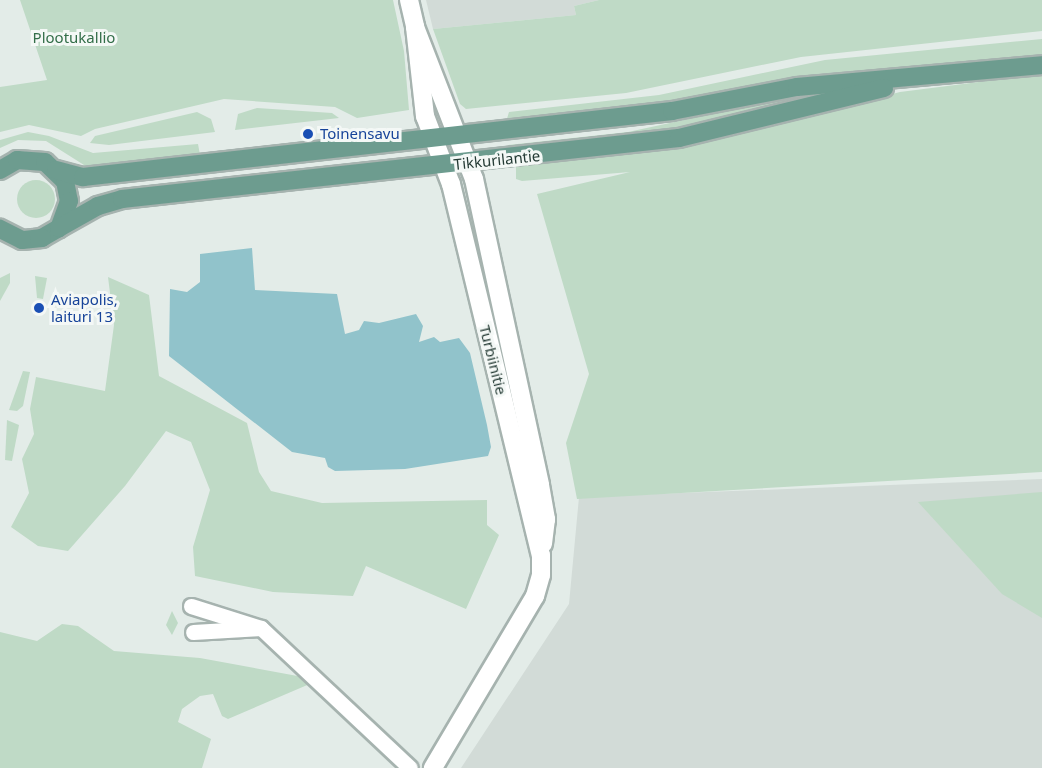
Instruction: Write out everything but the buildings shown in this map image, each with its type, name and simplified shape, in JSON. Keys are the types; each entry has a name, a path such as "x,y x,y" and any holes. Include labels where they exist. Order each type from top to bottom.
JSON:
{"main road":[{"name":"Tikkurilantie","path":"0,170 17,160 31,159 56,170 83,177 672,111 797,87 1042,66"},
{"name":"Tikkurilantie","path":"0,229 13,238 30,241 98,206 122,199 469,163 679,138 934,75"},
{"path":"56,170 64,182 69,201 58,228"}],"street":[{"path":"409,0 415,27 421,95 432,139 443,165"},
{"path":"415,27 469,163"},
{"name":"Turbiinitie","path":"433,768 535,596 541,574 546,519 510,336 469,163"},
{"name":"Turbiinitie","path":"443,165 451,184 541,555"},
{"path":"191,606 261,628 410,768"},
{"path":"193,632 261,628"}],"shaded area":[{"path":"426,0 599,0 574,6 576,15 433,29"},
{"path":"1042,479 1042,768 461,768 569,604 579,497"}],"green space":[{"name":"Plootukallio","path":"20,0 393,0 404,51 409,110 357,118 335,107 224,99 95,129 81,136 29,125 0,132 0,87 47,80"},
{"path":"599,0 1042,0 1042,31 801,57 626,93 466,109 460,104 433,29 576,15 574,6"},
{"path":"1042,39 1042,56 817,74 665,104 506,122 509,112 659,95 825,60"},
{"path":"1042,74 1042,472 577,499 566,443 589,374 537,194 630,172 522,181 516,179 516,167 710,141 900,92"},
{"path":"804,94 805,101 678,129 509,150 508,145 628,132"},
{"path":"257,108 332,113 339,118 235,130 238,114"},
{"path":"197,112 211,119 215,132 109,145 90,143 95,136"},
{"path":"28,132 49,136 93,153 198,144 200,155 97,167 84,165 46,141 18,140 0,148 0,140"},
{"path":"36,180 49,186 55,199 49,212 36,218 23,212 17,199 23,186"},
{"path":"10,273 10,283 0,301 0,278"},
{"path":"35,276 47,278 43,299 37,298"},
{"path":"108,277 149,295 159,376 247,423 259,472 271,491 322,503 487,500 487,525 499,535 466,609 366,566 353,596 273,592 195,576 193,547 210,490 191,442 166,431 125,486 68,551 38,546 11,527 29,493 22,459 34,434 30,409 36,377 105,391 114,325"},
{"path":"23,371 30,372 23,406 17,411 9,410"},
{"path":"7,420 19,425 12,461 5,460"},
{"path":"1042,492 1042,618 1002,594 918,502"},
{"path":"172,611 178,623 172,635 166,625"},
{"path":"62,624 78,626 114,651 200,658 319,680 228,719 222,716 213,694 200,696 182,709 178,722 211,739 202,768 0,768 0,632 37,641"}],"water":[{"path":"252,248 255,290 337,294 345,334 359,330 364,321 379,323 416,314 423,326 419,342 434,337 440,342 459,338 470,353 491,447 488,456 405,469 335,471 328,467 325,458 292,452 169,356 170,289 187,292 200,282 200,254"}],"place":[{"name":"Toinensavu","path":"308,134"},
{"name":"Aviapolis, laituri 13","path":"39,308"}]}
